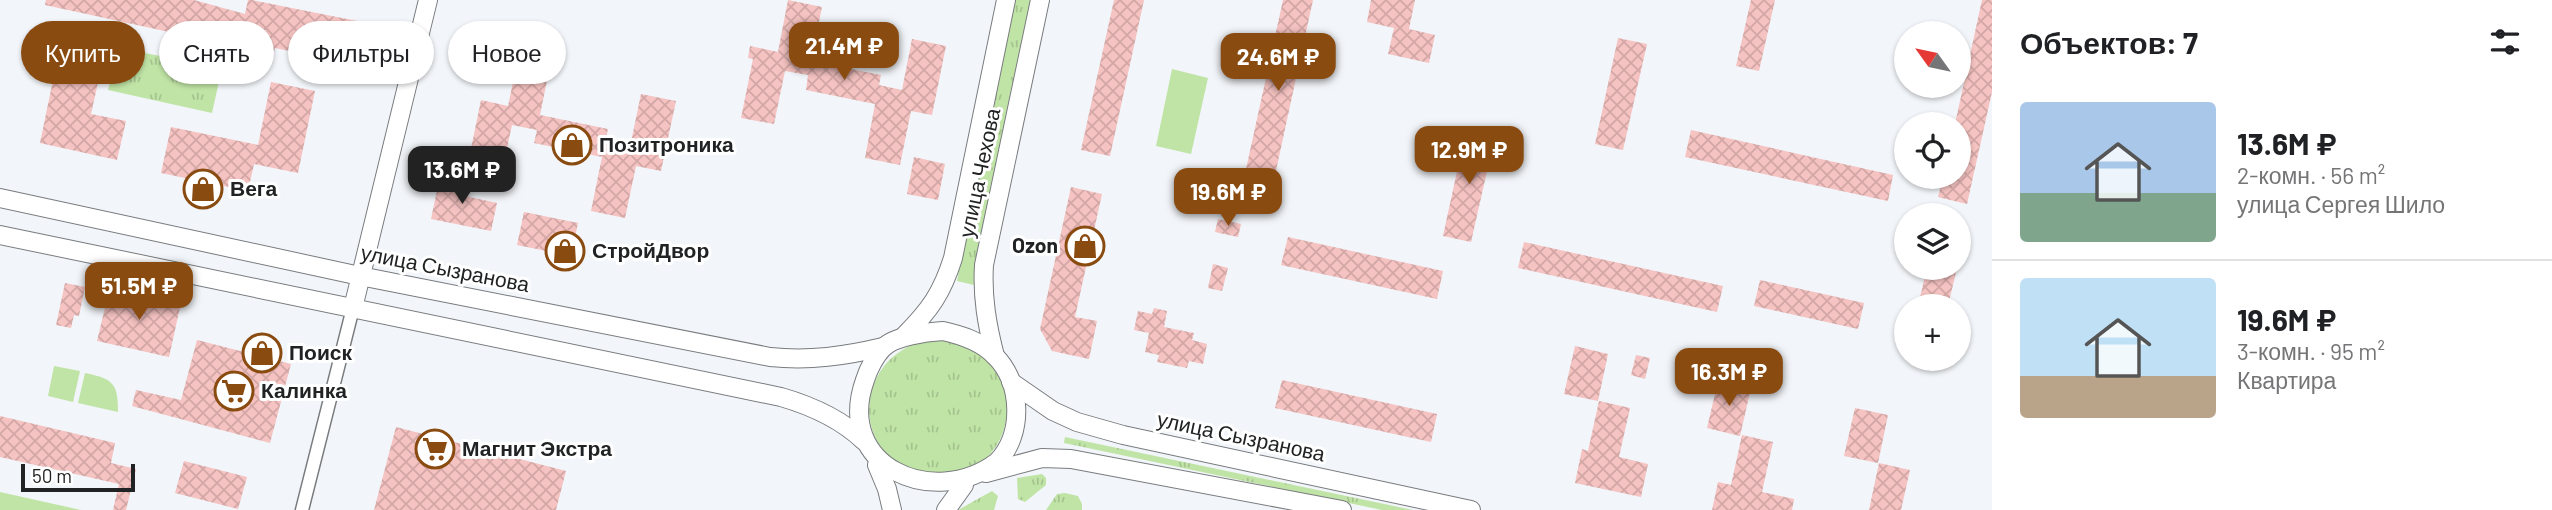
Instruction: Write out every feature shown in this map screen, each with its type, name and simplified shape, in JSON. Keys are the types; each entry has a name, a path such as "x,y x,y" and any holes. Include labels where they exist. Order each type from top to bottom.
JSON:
{"main road":[{"path":"353,308 428,0"},
{"name":"улица Чехова","path":"901,340 930,310 944,285 953,258 1006,0"},
{"name":"улица Чехова","path":"995,356 984,302 984,265 1040,0"},
{"name":"улица Сызранова","path":"0,198 360,275 770,357 824,358 883,347"},
{"path":"0,234 781,397 851,428 864,441"},
{"path":"892,510 887,489 864,441 858,420 859,396 868,372 883,347 920,332 943,331 967,337 995,356 1011,382 1016,405 1016,422 1011,439 1001,457 986,473"},
{"name":"улица Сызранова","path":"1011,382 1053,411 1091,426 1471,510"},
{"path":"874,459 891,475 922,488 942,489 964,485 986,473 1042,458 1071,459 1342,510"},
{"path":"946,510 964,485"}],"street":[{"path":"302,510 353,308"}],"green space":[{"path":"1015,0 1033,0 974,285 957,281"},
{"path":"145,53 159,56 159,84 218,84 212,113 108,90 110,84 145,84"},
{"path":"1172,69 1208,78 1191,154 1156,146"},
{"path":"938,340 964,345 987,360 1002,383 1007,409 1002,435 987,458 964,473 938,478 912,473 889,458 874,435 869,409 874,383 889,360 912,345"},
{"path":"54,366 80,371 73,402 48,396"},
{"path":"85,373 108,380 112,384 117,395 118,412 78,403"},
{"path":"1065,437 1413,510 1382,510 1064,443"},
{"path":"1042,474 1046,478 1046,485 1025,502 1018,499 1017,478"},
{"path":"992,491 998,496 994,510 958,510"},
{"path":"0,492 81,510 0,510"},
{"path":"1057,494 1078,496 1082,510 1046,510"}],"building":[{"path":"46,0 194,0 245,14 248,0 252,0 357,21 288,21 288,51 275,48 274,52 274,21 159,21 159,30 145,27 145,21 119,21 45,5"},
{"path":"788,0 822,7 811,61 881,75 879,85 902,90 912,39 946,46 932,115 911,111 900,165 865,158 875,104 806,90 808,75 785,71 774,124 741,118 753,59 748,58 750,46 778,52"},
{"path":"1114,0 1144,0 1110,156 1081,150"},
{"path":"1283,0 1313,0 1272,189 1243,183"},
{"path":"1371,0 1415,0 1409,29 1435,35 1429,63 1388,54 1394,28 1367,22"},
{"path":"1751,0 1775,0 1759,71 1736,66"},
{"path":"1982,0 1992,0 1992,92 1971,186 1971,112 1958,112 1961,98 1971,98 1971,51"},
{"path":"1618,38 1647,44 1623,150 1595,144"},
{"path":"52,84 98,84 91,114 126,121 117,160 40,143"},
{"path":"271,84 315,91 298,173 254,164 248,191 161,173 171,127 258,145"},
{"path":"513,84 546,84 540,115 608,129 605,142 630,147 641,94 676,101 661,171 636,166 625,218 591,211 602,157 534,143 537,130 512,125 500,180 466,173 481,100 508,106"},
{"path":"1466,130 1495,136 1471,242 1443,236"},
{"path":"1691,130 1893,175 1888,201 1685,157"},
{"path":"914,157 945,164 938,200 907,194"},
{"path":"440,176 468,182 465,196 497,203 491,231 431,219"},
{"path":"1071,187 1102,194 1075,317 1097,321 1089,359 1052,351 1040,329"},
{"path":"1940,189 1970,189 1967,203 1938,197"},
{"path":"524,212 578,223 571,256 517,245"},
{"path":"1218,219 1241,224 1238,237 1215,232"},
{"path":"1288,237 1443,271 1437,299 1281,265"},
{"path":"1524,242 1723,286 1717,312 1518,268"},
{"path":"1213,264 1228,268 1222,291 1208,288"},
{"path":"1760,280 1864,303 1858,329 1754,306"},
{"path":"1924,280 1954,280 1951,294 1921,294"},
{"path":"65,283 85,287 79,316 74,315 71,328 56,325"},
{"path":"110,287 181,303 169,357 97,341"},
{"path":"1154,308 1167,311 1164,327 1194,333 1192,340 1207,344 1203,364 1189,361 1187,368 1157,362 1159,355 1145,352 1149,333 1134,330 1138,311 1152,314"},
{"name":"Калинка","path":"197,340 291,364 270,443 132,406 136,390 181,400"},
{"path":"1575,346 1608,354 1598,401 1564,394"},
{"path":"1636,355 1650,358 1645,379 1631,375"},
{"path":"1282,380 1437,414 1431,442 1275,408"},
{"path":"1718,381 1751,388 1740,436 1707,428"},
{"path":"1599,401 1630,408 1619,457 1648,464 1641,497 1575,483 1582,449 1588,451"},
{"path":"1855,408 1888,415 1878,463 1844,456"},
{"path":"0,416 115,443 111,463 136,469 126,510 113,510 119,484 0,457"},
{"name":"Магнит Экстра","path":"396,427 566,471 556,510 374,510"},
{"path":"1742,435 1773,442 1762,492 1794,499 1792,510 1712,510 1718,482 1731,485"},
{"path":"184,461 247,477 238,509 175,493"},
{"path":"1879,463 1910,470 1901,510 1869,510"}],"place":[{"name":"Позитроника","path":"572,145"},
{"name":"Вега","path":"203,189"},
{"name":"Ozon","path":"1085,246"},
{"name":"СтройДвор","path":"565,251"},
{"name":"Поиск","path":"262,353"},
{"name":"Калинка","path":"234,391"},
{"name":"Магнит Экстра","path":"435,449"}]}
